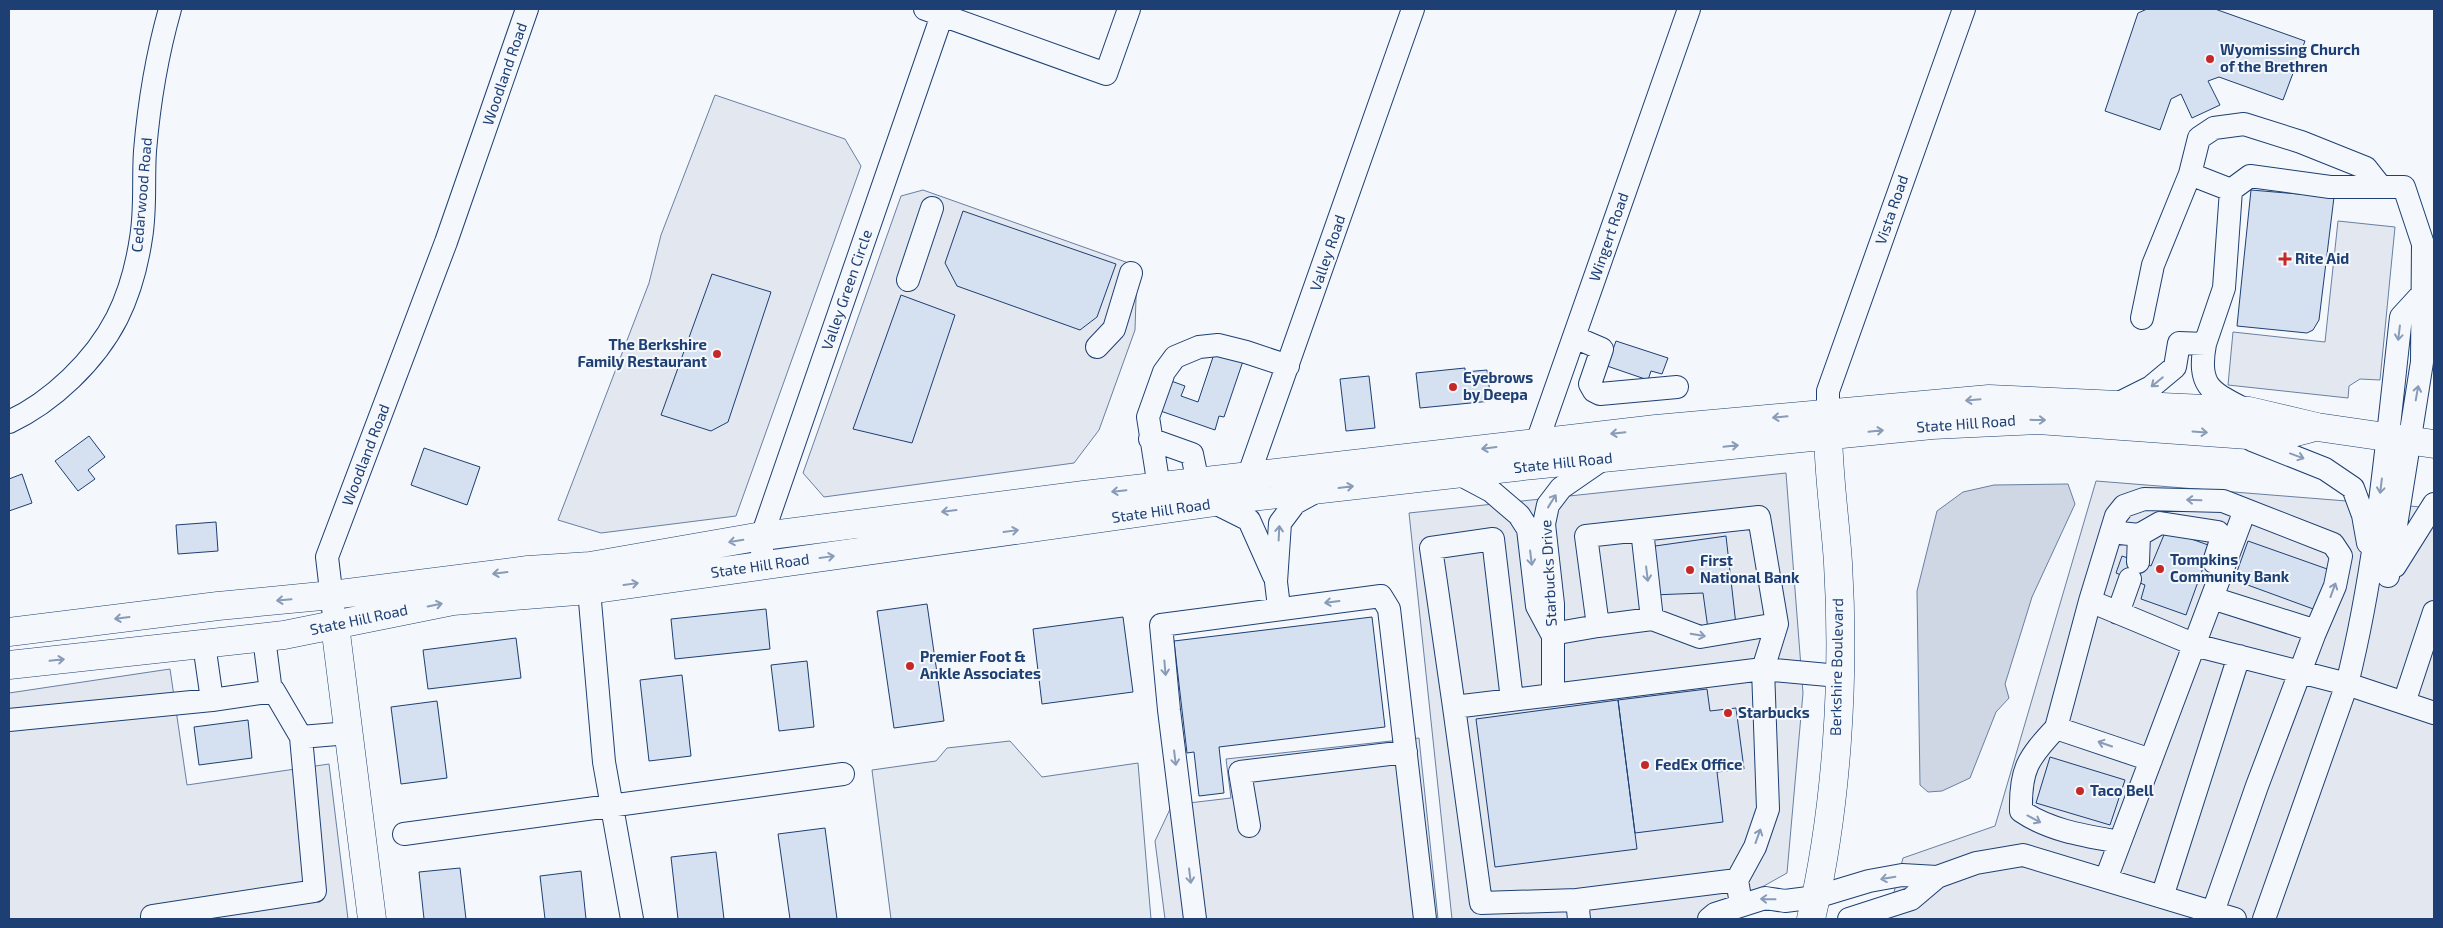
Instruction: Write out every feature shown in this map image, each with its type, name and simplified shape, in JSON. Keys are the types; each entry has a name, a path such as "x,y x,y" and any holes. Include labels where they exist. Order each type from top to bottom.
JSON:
{"main road":[{"name":"State Hill Road","path":"1250,487 1317,491 1459,474 1535,454 1604,459 1989,399 2249,411 2317,427 2410,441"},
{"name":"State Hill Road","path":"9,632 218,606 332,596 528,570 590,578 761,566 1250,487 1535,454 1828,425 1932,425 2038,420 2276,437 2317,427"},
{"name":"Berkshire Boulevard","path":"1814,908 1831,790 1840,676 1838,564 1828,425"},
{"name":"State Hill Road","path":"9,665 264,638 454,601 590,578 762,536 982,507 1159,487 1207,493"},
{"name":"Woodland Road","path":"335,625 372,919"}],"street":[{"name":"Cedarwood Road","path":"9,422 46,400 66,383 90,357 117,318 134,272 142,238 145,152 151,101 170,9"},
{"name":"Woodland Road","path":"335,625 328,557 446,242 527,9"},
{"path":"934,12 1106,74 1129,9"},
{"name":"Valley Road","path":"1250,487 1288,366 1413,9"},
{"name":"Wingert Road","path":"1535,454 1689,9"},
{"name":"Vista Road","path":"1828,425 1828,391 1964,9"},
{"name":"Valley Green Circle","path":"761,566 762,536 934,12"},
{"path":"2142,318 2153,265 2190,174 2199,138 2214,128 2244,124 2301,142 2366,168 2382,187"},
{"path":"2190,174 2231,190"},
{"path":"2249,411 2214,394 2204,378 2204,352 2224,288 2231,190 2250,176 2330,187 2404,187 2423,244 2429,293 2428,362 2410,441 2388,576"},
{"path":"908,280 932,208"},
{"path":"1097,347 1114,329 1131,274"},
{"path":"2264,919 2347,684 2372,561 2410,441 2401,317 2429,293"},
{"path":"1574,337 1602,349 1590,384 1594,391 1600,394 1677,387"},
{"path":"2115,405 2151,387 2175,367 2179,342 2204,352"},
{"path":"1159,487 1148,417 1164,372 1175,357 1199,347 1218,345 1288,366"},
{"path":"2234,434 2302,458 2325,469 2353,488 2363,515 2372,561"},
{"path":"1150,439 1192,454 1207,493 1249,520 1276,582"},
{"name":"Starbucks Drive","path":"1552,634 1553,604 1544,524 1548,505 1561,488 1604,459"},
{"name":"Starbucks Drive","path":"1459,474 1491,491 1519,515 1528,529 1537,606 1552,634"},
{"path":"1277,609 1276,582 1280,523 1295,503 1317,491"},
{"path":"2120,842 2085,836 2037,822 2021,812 2020,789 2029,758 2056,728 2090,601 2116,516 2124,506 2144,498 2223,501 2333,544 2342,556 2335,586 2314,635 2256,786 2212,912"},
{"path":"2353,660 2388,576 2434,504"},
{"path":"2106,880 2151,760 2222,537 2238,507"},
{"path":"2188,641 2212,598 2238,507"},
{"path":"1598,626 1586,536 1759,517 1777,624 1763,669 1768,809 1755,847 1737,880 1741,904"},
{"path":"2111,532 2139,536 2160,523 2218,532 2222,537"},
{"path":"1642,530 1652,619"},
{"path":"2118,613 2134,570 2139,536"},
{"path":"1512,700 1493,539 1431,548 1480,904 1578,910 1737,880"},
{"path":"590,578 604,762 632,919"},
{"path":"1195,919 1169,710 1161,625 1381,596 1389,610 1424,919"},
{"path":"2212,598 2310,628 2314,635"},
{"path":"2090,601 2188,641 2347,684 2434,713"},
{"path":"2404,703 2434,612"},
{"path":"1553,695 1552,634 1652,619 1700,637 1777,624"},
{"path":"264,638 271,692"},
{"path":"204,644 212,700"},
{"path":"2162,897 2239,656"},
{"path":"1454,707 1763,669 1840,676"},
{"path":"9,720 274,692 301,737 315,891 152,916 152,919"},
{"path":"2056,728 2151,760"},
{"path":"301,737 349,734"},
{"path":"1249,826 1240,772 1406,752"},
{"path":"404,834 843,774"},
{"path":"1849,919 1912,899 1937,877 1976,863 2022,855 2235,919"},
{"path":"1709,919 1715,914 1741,904 1765,898 1814,908 1870,881 1902,875 1937,877"}],"shaded area":[{"path":"715,95 845,139 861,166 736,516 601,533 558,520 649,283 661,235"},
{"path":"923,190 1137,266 1135,330 1099,430 1074,463 824,497 803,473 901,196"},
{"path":"2338,221 2395,227 2380,380 2360,379 2349,386 2348,398 2228,385 2233,332 2325,342"},
{"path":"1786,473 1803,693 1787,873 1705,919 1452,919 1409,513"},
{"path":"2096,481 2434,508 2434,919 1887,919 1903,858 1995,826"},
{"path":"2068,484 2075,504 2032,597 2005,684 2009,698 1996,712 1970,778 1942,791 1928,792 1920,785 1917,591 1937,511 1963,492 1994,485"},
{"path":"170,669 187,785 329,764 348,919 9,919 9,693"},
{"path":"1419,738 1438,919 1165,919 1155,841 1172,805 1231,798 1226,759"},
{"path":"1010,741 1042,777 1138,763 1151,919 891,919 872,770 936,761 947,748"}],"building":[{"name":"Wyomissing Church of the Brethren","path":"2147,9 2215,9 2305,41 2283,100 2219,77 2208,81 2220,105 2192,118 2181,94 2171,99 2160,130 2105,111 2138,13"},
{"name":"Rite Aid","path":"2251,190 2334,197 2319,320 2313,330 2307,333 2237,326"},
{"path":"963,211 1116,264 1097,317 1080,330 957,286 945,263"},
{"name":"The Berkshire Family Restaurant","path":"712,274 771,292 728,422 711,431 661,415"},
{"path":"901,295 955,315 912,443 853,429"},
{"path":"1616,341 1668,358 1662,374 1651,371 1648,380 1607,366"},
{"path":"1215,351 1243,361 1224,417 1219,416 1215,430 1152,408 1163,378 1185,386 1181,396 1198,402"},
{"name":"Eyebrows by Deepa","path":"1465,368 1465,372 1487,370 1491,401 1420,408 1416,373"},
{"path":"1369,376 1375,428 1346,431 1340,379"},
{"path":"89,436 105,457 88,470 95,479 78,491 55,461"},
{"path":"424,448 480,467 467,505 411,485"},
{"path":"22,474 32,503 9,511 9,479"},
{"path":"216,522 218,551 178,554 176,525"},
{"name":"Tompkins Community Bank","path":"2166,530 2211,546 2186,615 2141,599 2145,585 2116,573 2122,556 2151,566"},
{"name":"First National Bank","path":"1726,536 1736,625 1708,629 1703,593 1653,595 1648,547"},
{"path":"2248,541 2330,570 2316,610 2234,580"},
{"name":"Premier Foot & Ankle Associates","path":"927,604 944,721 894,728 877,611"},
{"path":"766,609 770,649 675,659 671,619"},
{"path":"1123,617 1133,692 1042,704 1033,629"},
{"path":"1372,617 1385,727 1219,747 1224,793 1199,796 1194,752 1187,753 1174,641"},
{"path":"516,638 521,678 428,689 423,650"},
{"path":"807,661 814,727 779,731 771,665"},
{"path":"682,675 691,756 649,761 640,680"},
{"path":"1707,689 1710,711 1736,708 1744,769 1717,772 1723,822 1635,833 1618,700"},
{"path":"1618,700 1637,849 1495,867 1476,719"},
{"path":"437,701 447,778 401,784 391,707"},
{"path":"248,720 252,758 199,765 194,727"},
{"name":"Taco Bell","path":"2050,757 2125,780 2110,825 2036,803"},
{"path":"825,828 837,919 790,919 778,834"},
{"path":"716,852 724,919 678,919 671,857"},
{"path":"460,868 466,919 424,919 419,872"},
{"path":"581,871 586,919 545,919 540,876"}],"place":[{"name":"Wyomissing Church of the Brethren","path":"2210,59"},
{"name":"Rite Aid","path":"2285,259"},
{"name":"The Berkshire Family Restaurant","path":"717,354"},
{"name":"Eyebrows by Deepa","path":"1453,387"},
{"name":"Tompkins Community Bank","path":"2160,569"},
{"name":"First National Bank","path":"1690,570"},
{"name":"Premier Foot & Ankle Associates","path":"910,666"},
{"name":"Starbucks","path":"1728,713"},
{"name":"FedEx Office","path":"1645,765"},
{"name":"Taco Bell","path":"2080,791"}]}
